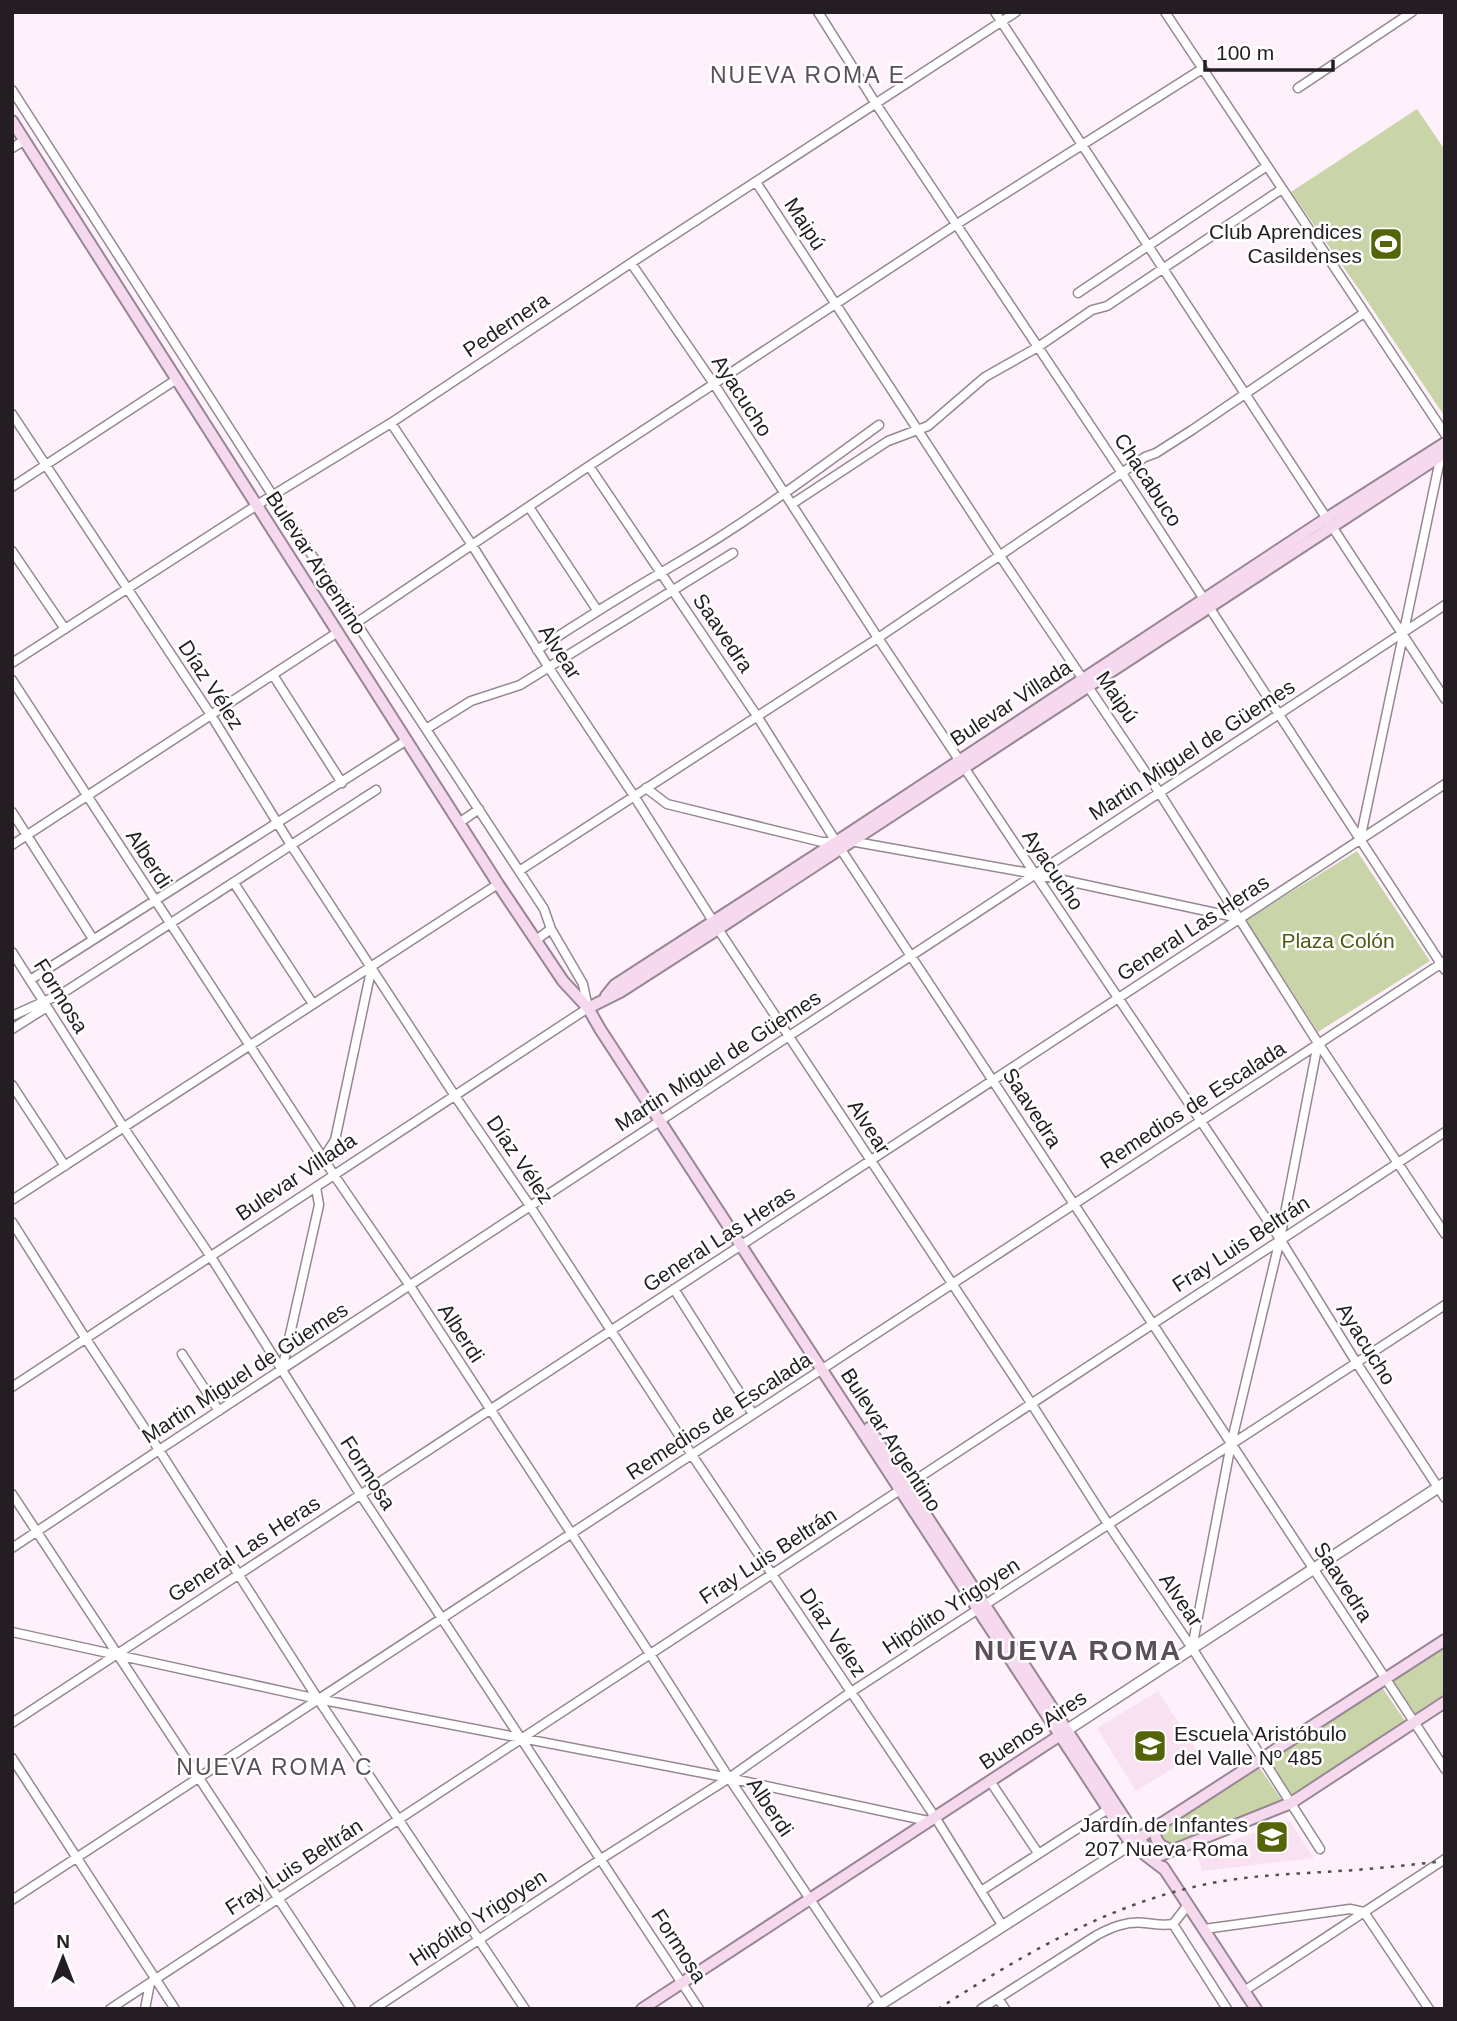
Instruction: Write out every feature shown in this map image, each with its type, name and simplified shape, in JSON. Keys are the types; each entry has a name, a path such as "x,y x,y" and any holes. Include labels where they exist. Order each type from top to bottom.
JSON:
{"main road":[{"name":"Bulevar Argentino","path":"12,121 498,884 568,988 596,1019 663,1119 1135,1841"},
{"name":"Bulevar Villada","path":"588,1008 601,1000 615,985 715,925 838,845 1443,446"},
{"name":"Bulevar Villada","path":"838,845 851,841 962,763"},
{"path":"1135,1841 1445,1640"},
{"path":"1154,1858 1291,1803 1445,1702"},
{"name":"Bulevar Argentino","path":"1063,1732 1108,1809 1135,1841 1165,1870 1256,2009"},
{"name":"Buenos Aires","path":"642,2009 1063,1732"},
{"path":"1155,1828 1157,1842 1174,1850"}],"street":[{"name":"Chacabuco","path":"818,12 1444,965"},
{"path":"995,12 1445,699"},
{"name":"Pedernera","path":"12,663 391,423 1016,12"},
{"path":"1165,12 1364,313 1443,446 1360,840"},
{"path":"1298,88 1412,12"},
{"path":"356,623 957,224 1202,69"},
{"path":"12,90 273,496 544,909 551,929 578,972 588,1008"},
{"path":"12,148 25,140"},
{"path":"1078,293 1267,166"},
{"name":"Maipú","path":"756,182 1000,556 1159,792 1318,1043 1445,1234"},
{"path":"792,504 888,441 928,426 985,377 1038,347 1092,310 1107,306 1282,189"},
{"name":"Ayacucho","path":"631,263 714,384 878,638 1280,1239 1356,1362 1441,1485 1445,1498"},
{"path":"519,871 878,638 1364,313"},
{"path":"12,487 177,379"},
{"name":"Díaz Vélez","path":"12,414 211,715 277,823 455,1096 851,1692 1002,1925"},
{"name":"Alvear","path":"391,423 635,796 715,925 1192,1648 1321,1849"},
{"path":"537,650 785,493 879,425"},
{"name":"Saavedra","path":"589,466 757,716 838,845 1445,1769"},
{"path":"529,507 597,610"},
{"path":"12,551 65,629"},
{"path":"426,729 471,701 520,685 733,553"},
{"name":"Martin Miguel de Güemes","path":"12,1548 1445,605"},
{"path":"12,845 338,632"},
{"path":"273,675 342,783"},
{"name":"Alberdi","path":"12,680 323,1159 410,1286 729,1778 810,1898 876,2006"},
{"path":"30,980 407,740"},
{"name":"General Las Heras","path":"12,1723 1445,784"},
{"path":"646,788 667,804 838,845"},
{"path":"12,1029 63,993 376,790"},
{"path":"459,823 479,809"},
{"path":"12,813 93,939"},
{"path":"851,841 1035,874 1239,918"},
{"path":"234,883 313,1004"},
{"path":"12,1200 498,884"},
{"path":"536,940 551,929"},
{"name":"Formosa","path":"12,952 124,1128 211,1257 360,1494 699,2009"},
{"name":"Remedios de Escalada","path":"12,1900 1318,1043 1444,965"},
{"path":"323,1159 335,1140 372,966"},
{"path":"12,1016 45,1005"},
{"name":"Bulevar Villada","path":"12,1387 588,1008"},
{"path":"1192,1648 1231,1444 1280,1239 1318,1043"},
{"path":"12,1085 65,1166"},
{"name":"Fray Luis Beltrán","path":"110,2009 1445,1132"},
{"path":"282,1370 319,1205 316,1187"},
{"path":"12,1222 318,1699 526,2009"},
{"path":"674,1289 753,1414"},
{"name":"Hipólito Yrigoyen","path":"373,2009 729,1778 851,1692 1445,1305"},
{"path":"182,1354 219,1411"},
{"name":"Buenos Aires","path":"1063,1732 1441,1485"},
{"path":"12,1494 351,2009"},
{"path":"12,1632 318,1699 931,1819"},
{"path":"12,1758 77,1857 152,1981 175,2009"},
{"path":"990,1781 1038,1853"},
{"path":"981,1891 1108,1809"},
{"path":"876,2006 1135,1841"},
{"path":"1244,1991 1445,1859"},
{"path":"981,2009 1112,1927 1131,1922 1164,1926 1173,1924 1188,1905"},
{"path":"1203,1929 1350,1909 1364,1912 1429,2009"},
{"path":"1173,1924 1227,2009"},
{"path":"145,2009 152,1981"},
{"path":"998,1998 1005,2009"}],"shaded area":[{"name":"Escuela Aristóbulo del Valle Nº 485","path":"1158,1691 1198,1753 1136,1791 1097,1728"},
{"name":"Jardín de Infantes 207 Nueva Roma","path":"1289,1820 1314,1858 1202,1871 1197,1854"}],"green space":[{"name":"Club Aprendices Casildenses","path":"1417,109 1445,150 1445,417 1291,192"},
{"name":"Plaza Colón","path":"1357,851 1430,961 1318,1032 1246,920"},
{"path":"1445,1645 1445,1696 1416,1715 1392,1680"},
{"path":"1381,1686 1405,1721 1292,1796 1268,1761"},
{"path":"1259,1767 1282,1800 1169,1845 1160,1841 1158,1832"}],"railway":[{"path":"938,2009 1066,1934 1100,1918 1170,1893 1207,1884 1273,1875 1445,1861"}],"place":[{"name":"Club Aprendices Casildenses","path":"1386,244"},
{"name":"Escuela Aristóbulo del Valle Nº 485","path":"1150,1746"},
{"name":"Jardín de Infantes 207 Nueva Roma","path":"1272,1837"}],"district":[{"name":"NUEVA ROMA E","path":"808,75"},
{"name":"NUEVA ROMA","path":"1078,1650"},
{"name":"NUEVA ROMA C","path":"275,1767"}]}
